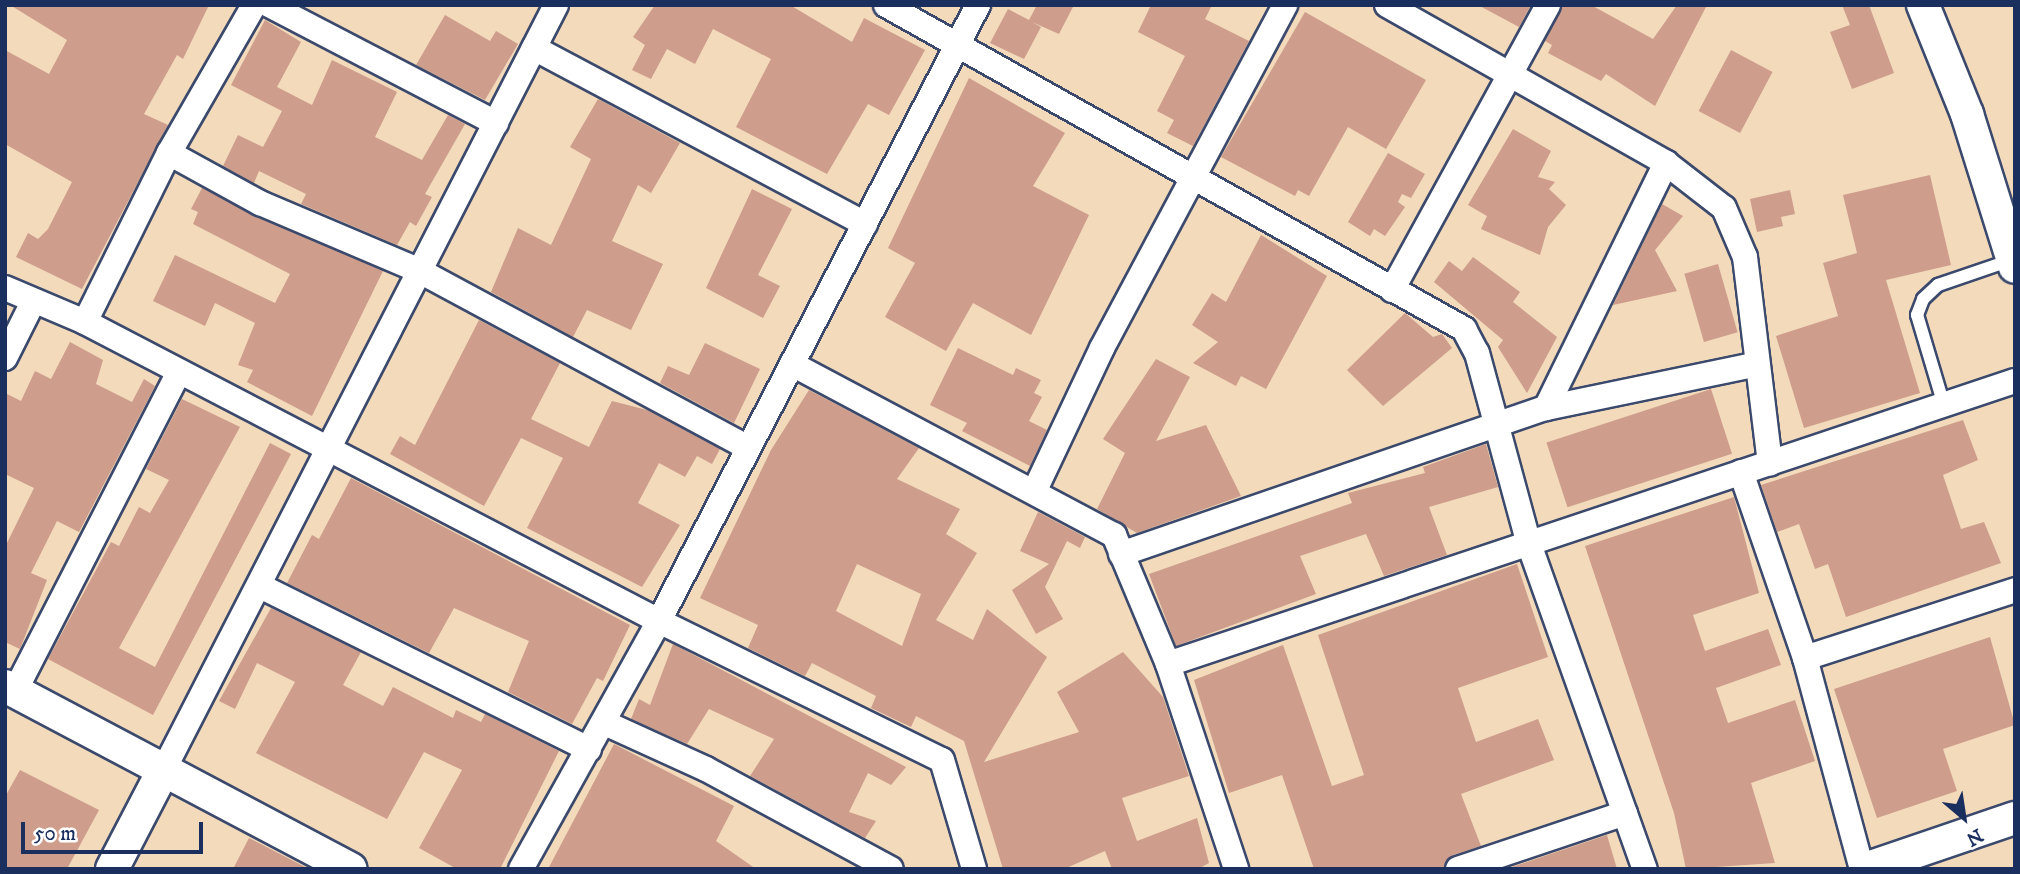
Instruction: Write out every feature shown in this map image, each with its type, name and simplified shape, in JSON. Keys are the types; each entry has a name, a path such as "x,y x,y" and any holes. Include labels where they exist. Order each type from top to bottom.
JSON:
{"street":[{"path":"85,322 169,153 254,5"},
{"path":"269,5 496,123"},
{"path":"112,869 262,587 418,270 556,5"},
{"path":"886,5 1192,182 1392,290 1448,315 1464,329 1497,426 1529,544 1645,869"},
{"path":"521,869 605,723 659,621 978,5"},
{"path":"1034,492 1284,5"},
{"path":"1387,5 1666,163 1724,208 1745,257 1754,365 1770,463"},
{"path":"1392,290 1513,76 1548,5"},
{"path":"1923,5 2006,206 2014,263"},
{"path":"534,48 865,224"},
{"path":"169,153 260,203 418,270 747,447"},
{"path":"1546,408 1666,163"},
{"path":"5,288 85,322 178,374 659,621 942,760 974,869"},
{"path":"5,358 33,302"},
{"path":"792,364 1034,492 1101,522 1121,554 1168,664 1236,869"},
{"path":"1121,554 1546,408 1754,365"},
{"path":"178,374 10,688 350,869"},
{"path":"1168,664 1770,463 1943,402 2015,382"},
{"path":"1741,472 1805,658 1864,869 2015,818"},
{"path":"262,587 589,750"},
{"path":"1805,658 2015,590"},
{"path":"605,723 706,769 891,869"},
{"path":"1458,869 1625,813"}],"lane":[{"path":"1943,402 1917,315 1923,299 1938,285 2014,263"}],"building":[{"path":"10,5 209,5 183,59 177,55 144,114 168,125 82,289 16,257 28,233 38,239 48,229 72,182 5,144 5,50 49,74 67,40"},
{"path":"655,5 790,5 852,42 864,18 925,50 889,115 868,104 827,174 736,127 771,59 713,29 695,64 667,49 651,79 632,70 645,45 633,37"},
{"path":"1037,5 1074,5 1059,34 1032,22 1041,27 1024,59 990,43 1008,9 1029,20"},
{"path":"1151,5 1212,5 1205,19 1249,41 1193,146 1167,133 1174,120 1157,111 1185,56 1138,32"},
{"path":"1478,5 1531,5 1519,27"},
{"path":"1563,5 1591,5 1653,39 1677,5 1707,5 1655,106 1606,74 1601,81 1548,53 1552,45 1545,41"},
{"path":"1842,5 1869,5 1894,73 1852,89 1830,32 1850,25"},
{"path":"1305,12 1426,80 1386,149 1348,127 1309,196 1298,190 1295,196 1221,157"},
{"path":"445,15 490,41 496,31 518,44 485,100 416,65"},
{"path":"265,20 301,42 277,87 312,105 332,60 397,92 375,137 422,160 448,115 465,124 425,194 432,197 416,226 410,222 397,245 301,204 306,194 259,171 254,183 223,166 238,135 263,147 282,111 231,85"},
{"path":"1731,50 1772,72 1740,133 1699,111"},
{"path":"969,78 1065,133 1033,186 1089,215 1031,335 973,303 946,351 885,317 915,263 888,248"},
{"path":"598,99 680,143 651,193 638,185 612,241 663,264 631,330 587,310 573,337 491,292 518,228 551,245 591,159 570,147"},
{"path":"1513,129 1551,151 1538,177 1555,182 1549,189 1566,205 1548,227 1540,255 1481,229 1487,216 1468,205"},
{"path":"1388,153 1425,174 1411,198 1402,194 1398,202 1405,207 1385,236 1374,229 1370,236 1348,222"},
{"path":"1930,175 1951,265 1886,280 1920,393 1804,428 1776,336 1838,316 1823,263 1857,253 1843,195"},
{"path":"202,188 383,271 312,416 247,382 253,370 238,365 255,323 215,303 205,326 153,301 175,255 275,303 290,274 193,224 198,212 191,209"},
{"path":"752,189 792,209 758,275 780,286 763,318 706,288"},
{"path":"1790,190 1795,214 1781,217 1783,226 1757,232 1750,199"},
{"path":"1662,204 1683,216 1655,250 1677,291 1613,305"},
{"path":"1261,235 1327,276 1266,389 1241,376 1236,386 1193,363 1218,342 1192,325 1212,293 1226,302"},
{"path":"1473,257 1520,292 1513,302 1557,337 1527,393 1498,347 1503,340 1434,282 1449,261 1462,271"},
{"path":"1718,264 1738,332 1704,342 1684,274"},
{"path":"1405,313 1433,337 1442,334 1452,348 1383,406 1347,370"},
{"path":"479,320 560,363 531,419 589,447 612,401 647,410 720,449 712,464 697,456 685,477 659,463 638,503 680,525 642,587 527,528 563,458 521,438 484,506 390,454 400,436 415,445"},
{"path":"70,342 103,360 96,384 132,402 144,379 155,386 79,532 57,521 31,573 47,580 20,649 5,642 5,547 34,488 5,474 5,393 21,401 35,371 51,379"},
{"path":"705,343 760,369 734,423 660,383 668,366 689,375"},
{"path":"958,348 1013,375 1016,368 1041,380 1034,393 1042,397 1029,421 1047,430 1030,466 962,431 967,423 930,405"},
{"path":"1156,359 1190,377 1156,441 1206,425 1241,496 1137,533 1097,509 1125,453 1103,439"},
{"path":"1711,389 1732,454 1567,507 1546,442"},
{"path":"809,390 919,448 897,479 960,509 946,534 977,553 936,620 973,640 987,609 1047,657 984,762 1079,732 1057,692 1123,652 1163,697 1189,776 1122,798 1137,841 1197,818 1209,863 1198,869 1112,869 1105,851 1064,869 1003,869 964,741 916,716 911,727 871,708 876,696 812,663 805,676 748,648 758,625 700,598 771,450","holes":["857,564 921,594 902,646 836,611"]},
{"path":"182,399 240,427 119,648 155,667 270,443 291,454 153,715 48,659 111,542 119,546 139,507 150,513 169,480 146,469"},
{"path":"1963,420 1978,460 1943,475 1961,529 1984,522 2001,563 1846,617 1828,564 1815,569 1799,524 1777,532 1761,485"},
{"path":"1486,444 1498,487 1429,507 1447,555 1384,576 1366,534 1300,556 1316,594 1176,646 1149,574 1352,503 1348,493 1425,473 1423,467"},
{"path":"351,478 630,625 603,681 597,678 572,724 508,692 529,641 454,608 429,653 287,583 312,535 319,539"},
{"path":"1734,497 1759,593 1693,615 1705,651 1768,629 1781,665 1716,688 1728,723 1795,700 1815,761 1751,783 1775,863 1686,869 1674,813 1585,546"},
{"path":"1038,512 1085,537 1080,548 1067,541 1045,587 1063,619 1036,634 1012,590 1049,564 1020,551"},
{"path":"1517,564 1548,657 1458,688 1476,742 1538,719 1554,760 1461,794 1481,846 1453,855 1444,869 1314,869 1282,775 1229,793 1194,680 1283,645 1332,786 1364,775 1318,635"},
{"path":"271,608 361,652 343,685 383,706 393,687 453,718 456,710 481,722 485,714 559,751 500,869 457,869 419,848 462,770 424,752 387,819 256,753 295,682 257,663 235,709 219,701"},
{"path":"1990,637 2015,725 1943,749 1957,791 1877,818 1834,689"},
{"path":"673,644 906,767 891,785 868,773 849,812 876,821 865,838 750,776 774,739 709,709 687,744 631,719 639,699 650,705"},
{"path":"614,744 734,806 716,841 756,869 548,869"},
{"path":"20,770 99,810 67,869 5,869 5,797"},
{"path":"1607,835 1617,869 1506,869"},
{"path":"249,838 309,869 233,869"}]}
